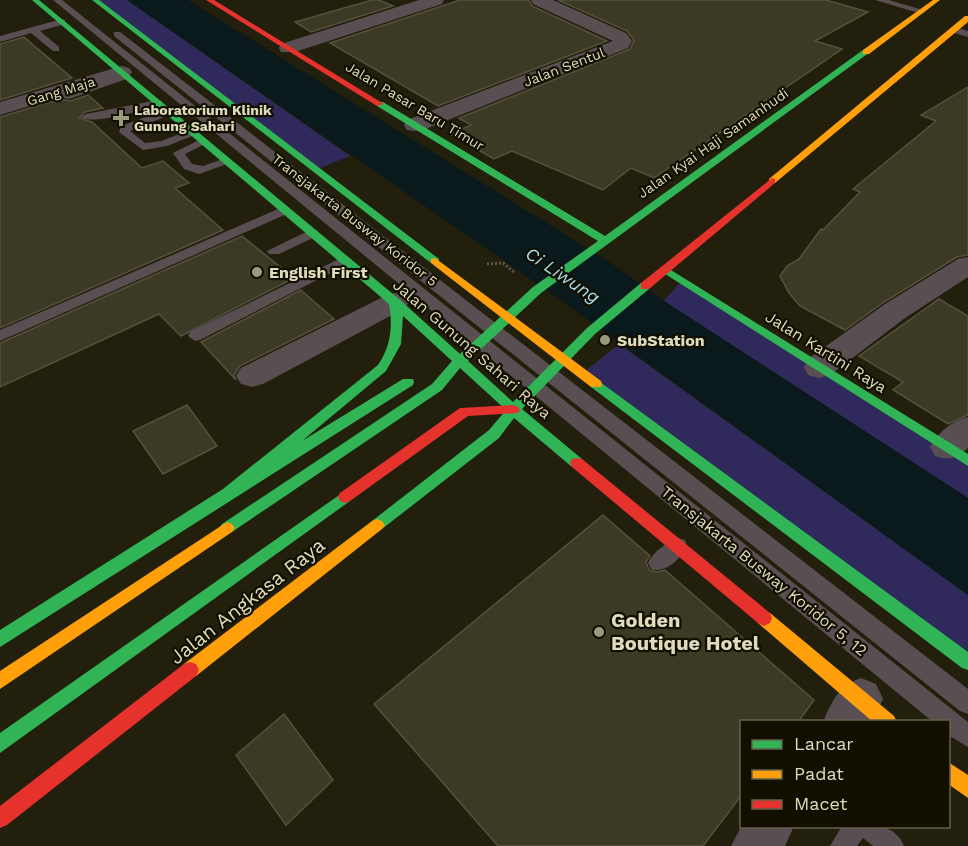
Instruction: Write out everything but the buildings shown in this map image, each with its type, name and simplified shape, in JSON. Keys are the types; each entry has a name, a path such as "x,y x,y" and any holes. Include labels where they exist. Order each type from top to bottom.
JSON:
{"main road":[{"name":"Jalan Gunung Sahari Raya","path":"35,0 395,302 455,365 678,546 865,714"},
{"path":"95,0 564,358 968,662"},
{"name":"Jalan Pasar Baru Timur","path":"209,0 415,125 599,245"},
{"name":"Jalan Kyai Haji Samanhudi","path":"509,315 540,288 740,145 823,93 937,0"},
{"path":"564,358 594,329 842,123 961,32 968,18"},
{"path":"822,125 831,127 842,123"},
{"path":"806,131 814,136 817,145"},
{"path":"740,145 759,145 777,135"},
{"name":"Jalan Kartini Raya","path":"666,270 819,367 961,446"},
{"path":"228,493 382,368 393,355 399,334 399,319 395,302"},
{"path":"0,681 437,387 455,365 509,315"},
{"name":"Jalan Angkasa Raya","path":"0,818 494,434 513,410 564,358"},
{"path":"0,639 228,493 426,374 455,365"},
{"name":"Jalan Angkasa Raya","path":"0,744 465,411 513,410"},
{"path":"950,773 968,788"}],"street":[{"path":"288,48 436,0"},
{"name":"Jalan Sentul","path":"415,125 621,44 623,41 577,8 539,0"},
{"name":"Gang Maja","path":"0,109 124,75"},
{"path":"819,367 895,311 968,266"},
{"path":"252,376 395,302"},
{"path":"756,846 769,828"}],"lane":[{"name":"Transjakarta Busway Koridor 5","path":"57,0 479,342 537,386"},
{"name":"Transjakarta Busway Koridor 5","path":"74,0 579,395"},
{"path":"879,0 922,11"},
{"path":"0,39 62,22"},
{"path":"33,30 56,49"},
{"path":"65,97 124,75"},
{"path":"86,117 163,107"},
{"path":"163,107 125,128 124,132 143,147 198,137"},
{"path":"198,137 179,153 183,162 190,169 201,171 226,161"},
{"path":"0,336 285,210"},
{"path":"274,251 312,233"},
{"path":"195,336 345,260"},
{"name":"Transjakarta Busway Koridor 5, 12","path":"537,386 948,720"},
{"name":"Transjakarta Busway Koridor 5, 12","path":"579,395 968,703"},
{"path":"657,563 678,546"},
{"name":"Transjakarta Busway Koridor 5, 12","path":"950,721 968,736"},
{"path":"842,846 856,828"},
{"path":"870,828 892,846"}],"shaded area":[{"path":"95,0 127,0 350,156 318,169"},
{"path":"682,280 968,461 968,498 664,301"},
{"path":"619,344 968,595 968,662 583,373"}],"water":[{"name":"Ci Liwung","path":"127,0 188,0 611,263 664,301 968,498 968,595 549,292"}],"traffic: fast":[{"path":"35,0 397,304 514,410 577,463"},
{"path":"95,0 435,261"},
{"path":"227,528 437,387 450,370 537,290 866,52"},
{"path":"380,104 604,240"},
{"path":"666,270 968,461"},
{"path":"377,525 494,434 513,410 591,331 645,286"},
{"path":"228,493 382,368 391,352 396,336 395,302"},
{"path":"0,639 228,493 408,382"},
{"path":"596,384 968,662"},
{"path":"0,744 345,497"}],"traffic: slow":[{"path":"866,52 937,0"},
{"path":"772,181 968,18"},
{"path":"435,261 596,384"},
{"path":"190,670 377,525"},
{"path":"0,681 227,528"},
{"path":"764,618 886,720"},
{"path":"950,773 968,788"}],"traffic: jam":[{"path":"209,0 380,104"},
{"path":"645,286 772,181"},
{"path":"345,497 465,411 513,410"},
{"path":"577,463 764,618"},
{"path":"0,818 190,670"}],"place":[{"name":"Laboratorium Klinik Gunung Sahari","path":"121,118"},
{"name":"English First","path":"257,272"},
{"name":"SubStation","path":"605,340"},
{"name":"Golden Boutique Hotel","path":"599,632"}]}
